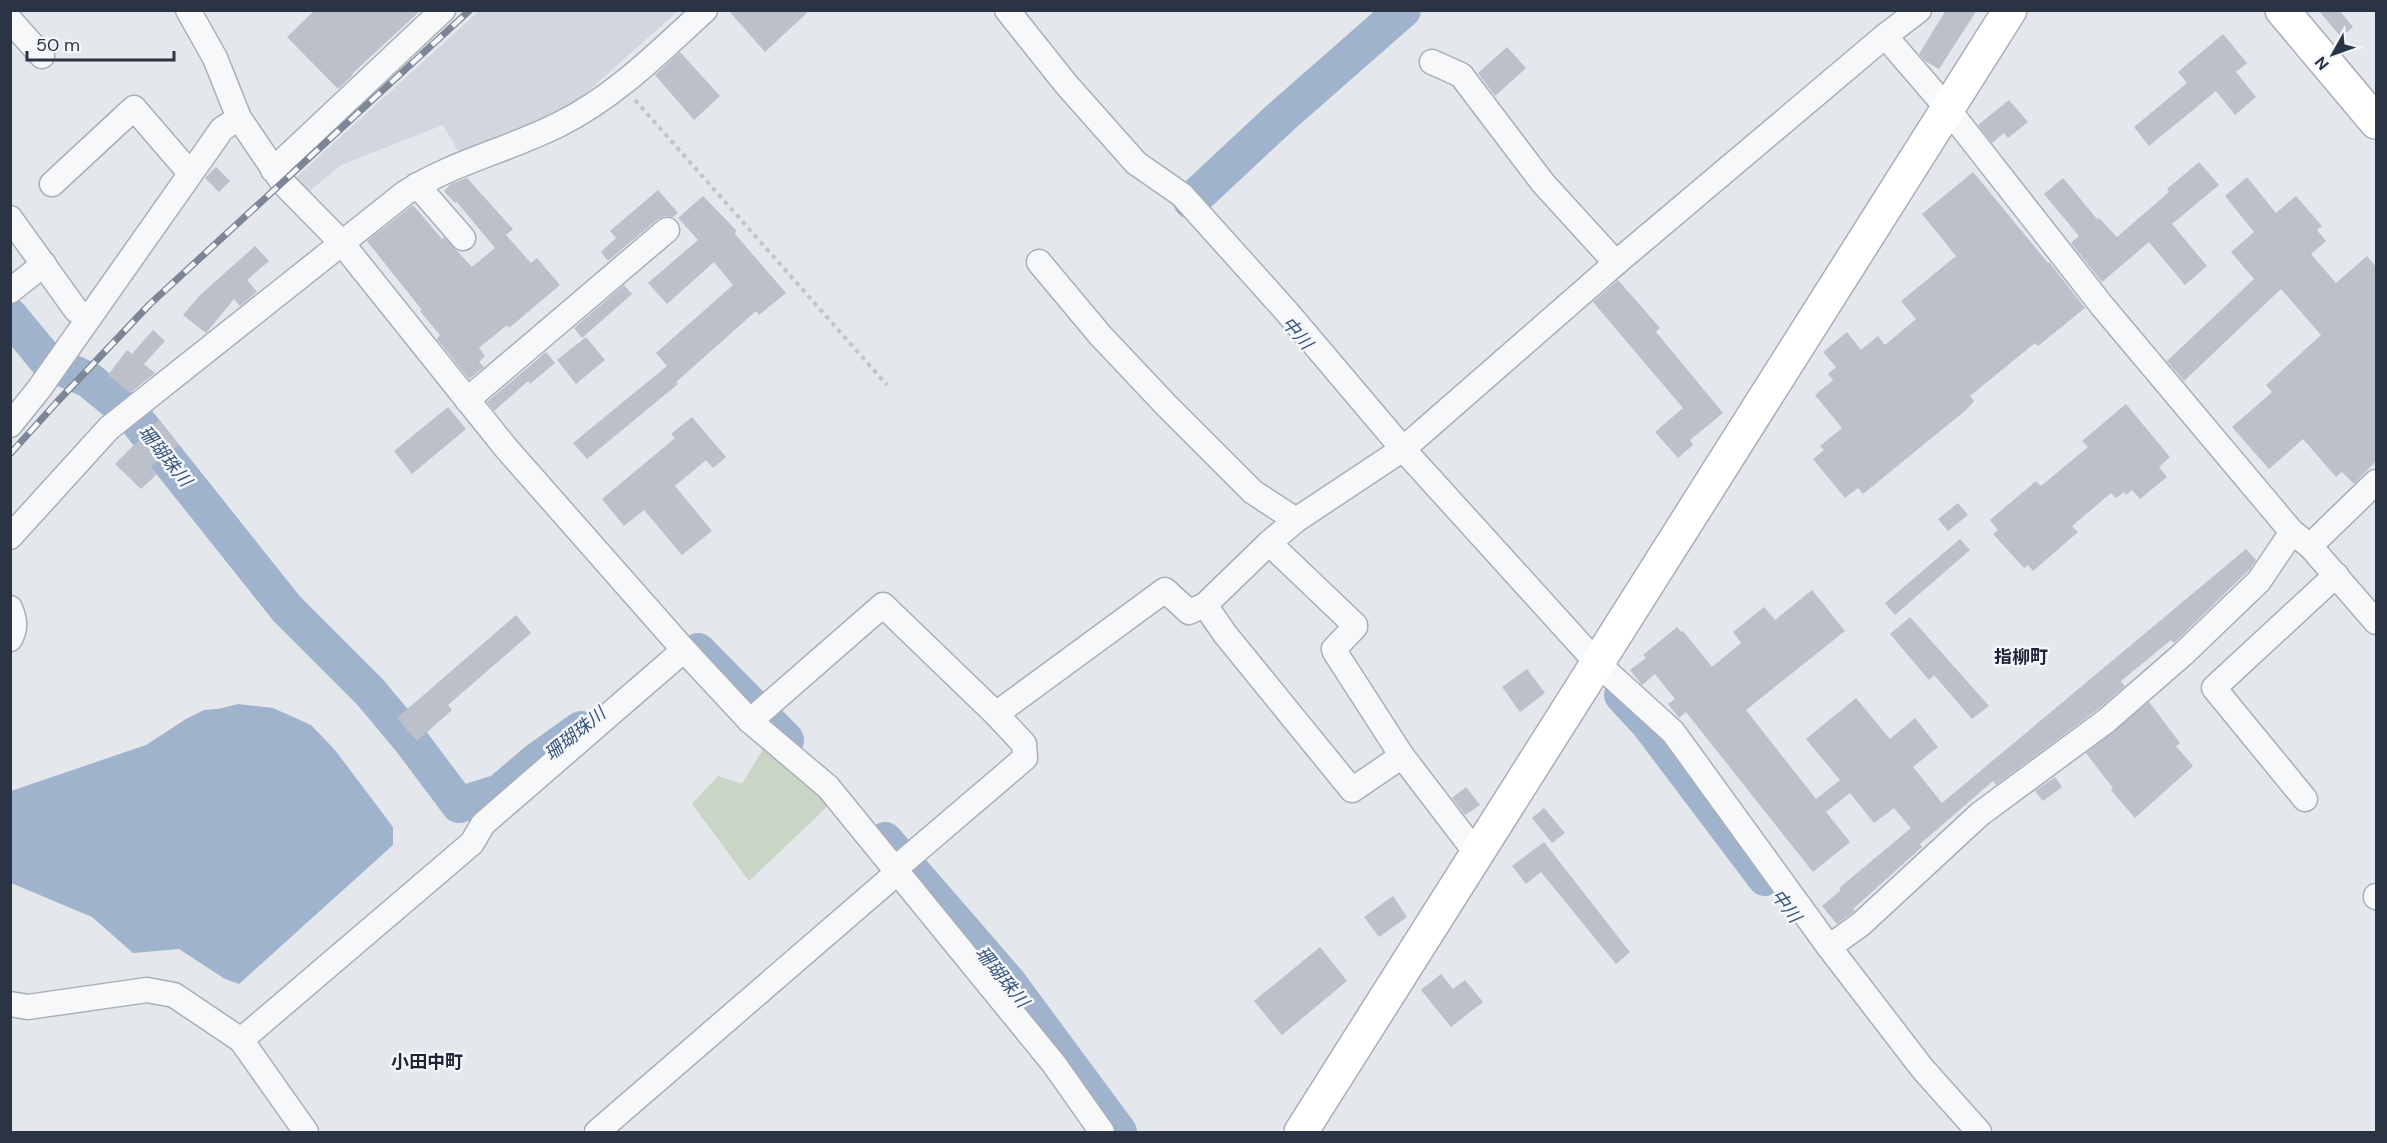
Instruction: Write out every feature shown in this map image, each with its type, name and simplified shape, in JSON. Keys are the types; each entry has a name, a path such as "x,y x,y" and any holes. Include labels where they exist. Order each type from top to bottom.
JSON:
{"street":[{"path":"188,10 215,58 239,118 273,170 341,242 506,448 684,650 750,721 828,787 1054,1064 1102,1132"},
{"path":"273,170 443,10"},
{"path":"10,537 109,428 341,242 417,185 472,159 559,125 584,111 622,86 705,10"},
{"path":"1007,10 1066,84 1136,163 1182,195 1597,663 1673,732 1829,947 1922,1068 1979,1132"},
{"path":"996,714 1165,591 1189,612 1205,605 1296,520 1404,448 1616,262 1919,10"},
{"path":"1301,1132 2010,10"},
{"path":"2282,10 2376,122"},
{"path":"10,20 42,56"},
{"path":"1885,36 1947,108 2103,307 2301,539 2336,575 2376,622"},
{"path":"1432,62 1461,75 1544,183 1616,262"},
{"path":"52,184 134,108 190,173"},
{"path":"10,425 56,365 222,129 239,118"},
{"path":"417,185 463,238"},
{"path":"10,218 76,310 88,318"},
{"path":"468,400 667,230"},
{"path":"1039,262 1100,335 1166,405 1253,492 1296,520"},
{"path":"10,291 44,264"},
{"path":"1829,947 1861,924 1980,814 2106,722 2183,654 2301,539 2376,482"},
{"path":"1269,543 1354,625 1355,627 1334,649 1335,652 1402,756 1476,854"},
{"path":"2305,799 2214,688 2336,575"},
{"path":"597,1132 1025,758 1024,744 883,605 750,721"},
{"path":"1205,605 1225,634 1352,790 1402,756"},
{"path":"10,608 15,631 10,639"},
{"path":"241,1040 472,843 483,824 684,650"},
{"path":"10,1004 28,1007 147,990 174,995 241,1040 306,1132"}],"path":[{"path":"622,86 887,385"}],"shaded area":[{"path":"479,11 678,11 567,110 458,151 443,125 341,165 304,196 291,182"}],"green space":[{"path":"766,744 830,804 749,881 692,804 718,776 742,784"}],"water":[{"path":"238,704 273,708 311,725 335,750 393,827 393,845 239,984 225,979 179,949 133,953 92,917 11,883 11,791 146,745 204,710"}],"building":[{"path":"315,10 421,10 338,89 287,37"},
{"path":"728,10 810,10 765,52"},
{"path":"1946,10 1977,10 1939,69 1925,61 1919,54"},
{"path":"2318,10 2339,10 2353,27 2341,37"},
{"path":"2223,34 2247,63 2236,72 2256,97 2235,115 2216,91 2149,146 2134,127 2187,83 2178,72"},
{"path":"1507,47 1526,68 1495,96 1478,73"},
{"path":"680,52 720,96 694,120 655,75"},
{"path":"2009,100 2028,122 2008,138 2004,133 1992,143 1978,125"},
{"path":"2199,162 2219,185 2172,224 2207,266 2185,285 2149,242 2102,282 2071,243 2079,236 2044,194 2063,178 2097,219 2099,218 2117,237 2169,192 2167,189"},
{"path":"216,167 230,181 219,192 205,178"},
{"path":"1973,172 2085,308 2038,346 2035,343 1970,396 1974,401 1966,410 1863,494 1858,488 1845,498 1813,459 1824,450 1820,446 1842,428 1815,395 1833,380 1828,374 1836,367 1823,352 1847,332 1861,350 1878,336 1885,345 1916,319 1901,301 1956,256 1922,214"},
{"path":"2247,177 2276,213 2296,196 2322,226 2317,230 2326,241 2311,254 2336,283 2367,256 2376,267 2376,461 2354,484 2342,472 2336,477 2303,439 2269,469 2232,427 2272,392 2266,385 2321,335 2281,289 2184,381 2167,361 2254,279 2231,252 2254,232 2225,196"},
{"path":"467,178 513,229 506,235 531,263 537,258 560,285 509,328 507,325 479,348 485,356 479,362 484,367 469,379 437,339 440,335 420,311 422,310 367,241 413,205 442,239 444,237 472,267 495,248 456,201 455,203 444,191 451,184"},
{"path":"658,190 678,213 673,217 665,216 658,219 608,261 601,252 616,238 610,231"},
{"path":"703,196 736,230 735,234 786,293 759,315 756,311 676,382 678,384 587,459 573,443 667,366 656,353 733,285 714,262 667,304 648,283 698,240 678,218"},
{"path":"255,246 269,261 247,280 257,292 240,306 234,299 206,333 183,315 200,295"},
{"path":"1618,280 1660,328 1656,332 1723,413 1690,440 1693,445 1678,458 1655,432 1683,408 1593,302"},
{"path":"624,285 632,294 582,338 574,328"},
{"path":"153,330 165,341 144,364 155,373 130,393 108,375 127,350 132,354"},
{"path":"586,337 605,360 576,384 557,360"},
{"path":"546,352 555,363 530,384 528,381 494,411 487,402"},
{"path":"2126,404 2170,457 2159,467 2167,477 2140,499 2132,490 2116,498 2111,493 2072,526 2078,532 2033,571 2028,565 2024,568 1993,534 1998,530 1990,520 2036,481 2041,486 2088,447 2082,441"},
{"path":"448,407 466,429 412,474 394,451"},
{"path":"692,417 726,457 713,468 706,460 675,486 712,531 682,555 644,510 624,526 602,499 675,438 671,434"},
{"path":"159,420 179,445 150,467 157,474 141,489 115,464"},
{"path":"1958,503 1968,515 1948,531 1938,519"},
{"path":"1960,539 1970,550 1895,615 1885,603"},
{"path":"2246,549 2256,560 2250,569 2174,643 2171,640 2121,681 2125,686 2097,710 1996,785 1993,781 1920,844 1922,847 1853,909 1855,910 1852,913 1837,924 1822,906 1841,890 1839,888 1911,828 1894,808 1874,823 1850,793 1826,812 1850,842 1813,872 1686,712 1679,718 1668,704 1675,699 1655,674 1642,685 1630,670 1646,658 1643,655 1677,627 1681,632 1683,631 1712,667 1741,643 1733,632 1764,607 1775,620 1812,590 1845,631 1746,710 1816,799 1840,780 1806,739 1856,698 1890,739 1915,718 1938,747 1913,767 1942,803"},
{"path":"516,615 531,633 448,705 452,710 417,741 397,718"},
{"path":"1910,617 1989,706 1972,719 1934,675 1929,680 1890,634"},
{"path":"1527,669 1545,693 1520,712 1502,687"},
{"path":"2149,702 2180,743 2176,746 2193,766 2135,818 2111,790 2113,788 2086,753"},
{"path":"2055,777 2062,787 2043,801 2035,791"},
{"path":"1466,787 1480,805 1465,815 1452,798"},
{"path":"1544,808 1565,833 1552,843 1532,818"},
{"path":"1544,842 1630,952 1616,964 1541,872 1526,884 1512,866"},
{"path":"1393,896 1407,917 1379,937 1364,917"},
{"path":"1320,947 1347,981 1282,1035 1254,1001"},
{"path":"1441,974 1453,989 1465,980 1483,1002 1451,1027 1421,990"}],"waterway":[{"name":"中川","path":"1191,201 1281,117 1403,10"},
{"name":"珊瑚珠川","path":"10,316 48,362 89,380 134,417 287,609 370,692 411,741 459,805 500,792 535,762 581,729"},
{"name":"珊瑚珠川","path":"698,651 786,740"},
{"name":"中川","path":"1622,695 1648,723 1765,878"},
{"name":"珊瑚珠川","path":"885,840 1008,982 1119,1132"}],"railway":[{"path":"10,454 150,304 470,10"}],"district":[{"name":"指柳町","path":"2021,657"},
{"name":"小田中町","path":"427,1062"}]}
